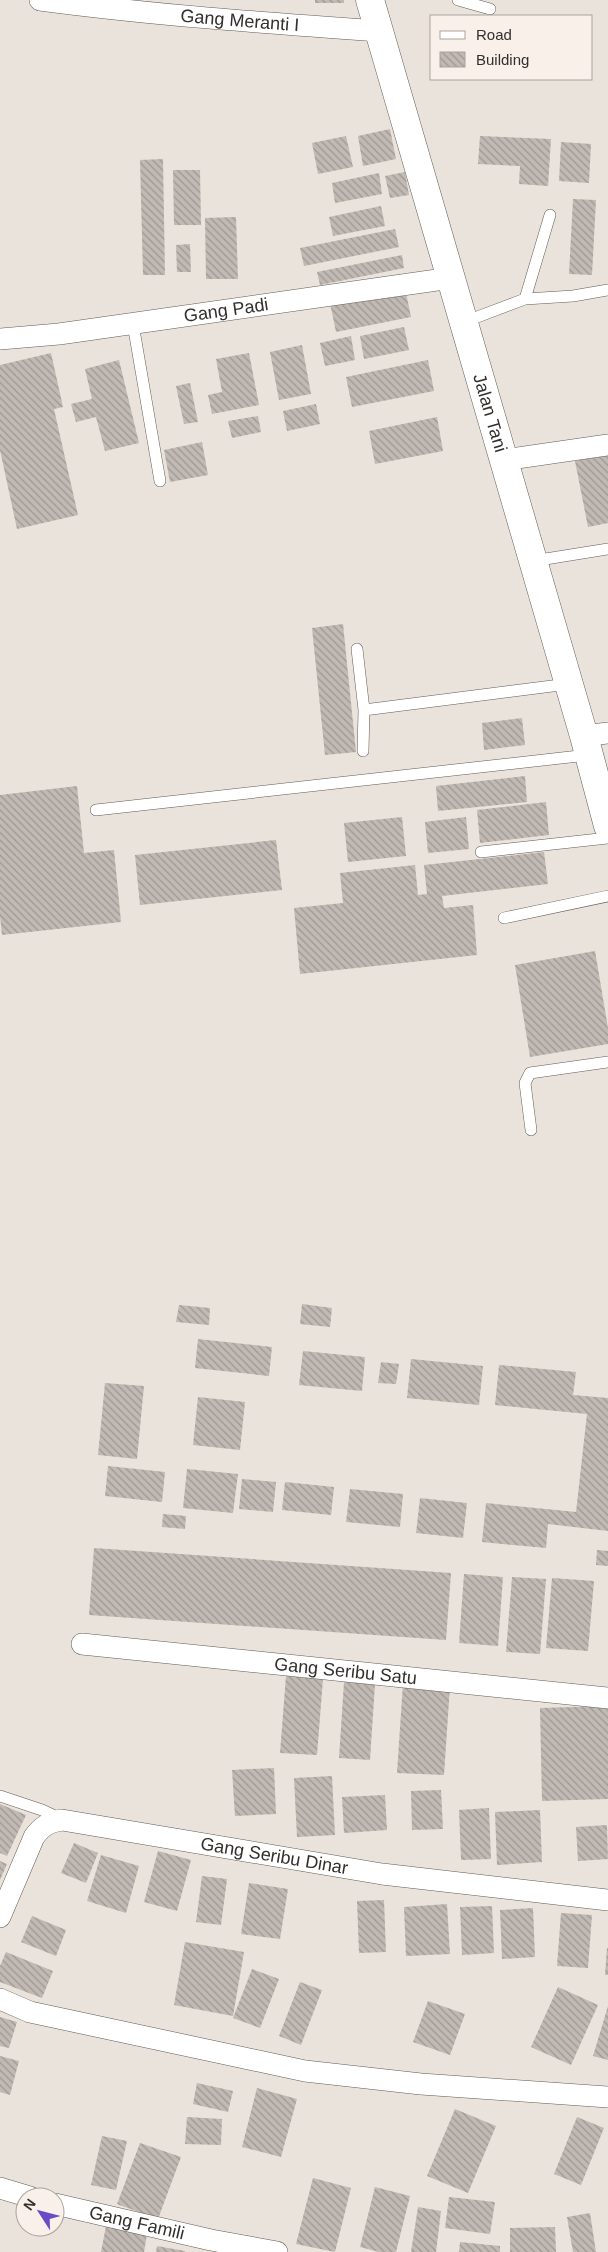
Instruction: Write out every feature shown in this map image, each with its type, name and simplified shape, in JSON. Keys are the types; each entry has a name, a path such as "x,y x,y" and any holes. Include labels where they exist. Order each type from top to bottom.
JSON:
{"highway":[{"name":"Jalan Tani","path":"370,0 568,684 593,741 608,826"}],"street":[{"name":"Gang Meranti I","path":"40,0 108,9 251,22 380,30"},
{"name":"Gang Padi","path":"0,339 59,334 452,278"},
{"path":"504,460 608,445"},
{"name":"Gang Seribu Satu","path":"82,1644 608,1698"},
{"path":"0,1917 34,1837 49,1822 62,1820"},
{"name":"Gang Seribu Dinar","path":"62,1820 382,1874 608,1900"},
{"path":"0,1999 30,2012 305,2071 421,2084 608,2097"},
{"path":"0,2188 15,2192"},
{"name":"Gang Famili","path":"65,2206 211,2240 277,2252"}],"lane":[{"path":"458,0 490,9"},
{"path":"525,299 550,215"},
{"path":"464,322 525,299 574,296 608,290"},
{"path":"133,324 160,482"},
{"path":"533,561 608,549"},
{"path":"357,649 364,710 363,751"},
{"path":"364,710 568,684"},
{"path":"96,810 593,741"},
{"path":"481,852 608,838"},
{"path":"504,918 608,896"},
{"path":"531,1130 525,1083 530,1073 608,1062"},
{"path":"0,1796 42,1810 62,1820"}],"building":[{"path":"315,0 344,0 344,3 315,3"},
{"path":"390,129 396,159 363,166 358,136"},
{"path":"346,136 353,167 318,174 312,143"},
{"path":"480,136 551,139 548,186 519,184 520,166 478,164"},
{"path":"561,142 591,144 589,183 559,181"},
{"path":"163,159 165,275 143,275 140,160"},
{"path":"173,170 200,170 201,225 174,225"},
{"path":"405,172 409,195 390,198 385,176"},
{"path":"379,173 382,194 335,203 332,183"},
{"path":"573,199 596,200 592,275 569,274"},
{"path":"381,206 385,226 333,236 329,217"},
{"path":"236,217 238,279 206,279 205,218"},
{"path":"395,229 399,247 304,266 300,248"},
{"path":"190,244 191,272 177,272 176,245"},
{"path":"402,255 404,268 320,285 317,272"},
{"path":"405,288 411,317 336,332 330,303"},
{"path":"404,327 409,350 364,359 360,336"},
{"path":"351,336 355,360 325,366 320,343"},
{"path":"302,345 311,394 279,400 270,352"},
{"path":"51,353 63,407 54,409 78,515 17,529 0,450 0,365"},
{"path":"249,353 259,405 212,414 208,395 222,392 216,359"},
{"path":"119,360 139,443 105,451 96,417 76,422 71,404 92,399 85,369"},
{"path":"428,360 434,391 352,407 346,377"},
{"path":"190,383 198,422 184,424 176,386"},
{"path":"316,404 320,424 287,431 283,411"},
{"path":"258,416 261,432 232,438 228,421"},
{"path":"437,417 443,451 375,464 369,431"},
{"path":"202,442 208,475 170,482 164,450"},
{"path":"608,454 608,523 588,527 575,461"},
{"path":"343,624 356,752 325,755 312,628"},
{"path":"522,718 525,745 484,750 482,723"},
{"path":"525,776 527,802 438,811 436,786"},
{"path":"77,786 84,853 114,850 121,922 2,935 0,916 0,795"},
{"path":"546,802 549,835 480,843 477,810"},
{"path":"402,817 406,856 348,862 344,823"},
{"path":"466,817 469,849 428,853 425,822"},
{"path":"276,840 282,890 140,905 135,855"},
{"path":"544,852 548,884 442,896 444,908 473,905 477,955 300,974 294,908 343,903 340,873 415,865 418,895 427,894 424,865"},
{"path":"595,951 608,1028 608,1044 530,1057 515,965"},
{"path":"302,1304 332,1308 330,1327 300,1324"},
{"path":"179,1305 210,1308 209,1325 176,1322"},
{"path":"198,1339 272,1347 269,1376 195,1368"},
{"path":"303,1351 365,1357 362,1391 299,1385"},
{"path":"411,1359 483,1366 479,1405 407,1398"},
{"path":"381,1362 399,1364 396,1384 378,1383"},
{"path":"499,1365 576,1372 573,1395 608,1398 608,1531 548,1524 546,1548 482,1542 486,1503 576,1512 587,1414 495,1405"},
{"path":"105,1383 144,1386 137,1459 98,1455"},
{"path":"198,1397 245,1402 240,1450 193,1445"},
{"path":"108,1466 165,1472 162,1502 105,1496"},
{"path":"187,1469 238,1474 233,1513 183,1508"},
{"path":"242,1479 276,1482 273,1512 239,1509"},
{"path":"285,1482 334,1487 331,1515 282,1510"},
{"path":"350,1489 403,1494 400,1527 346,1522"},
{"path":"420,1498 467,1503 463,1538 416,1533"},
{"path":"163,1514 186,1516 185,1529 162,1527"},
{"path":"94,1548 451,1573 446,1640 89,1615"},
{"path":"597,1550 608,1551 608,1566 596,1565"},
{"path":"464,1574 503,1577 498,1646 459,1643"},
{"path":"512,1577 546,1579 540,1654 506,1652"},
{"path":"552,1578 594,1581 588,1651 546,1648"},
{"path":"286,1676 323,1679 317,1755 280,1753"},
{"path":"344,1682 375,1684 370,1760 339,1758"},
{"path":"403,1683 450,1686 444,1775 397,1773"},
{"path":"608,1706 608,1799 542,1801 540,1708"},
{"path":"274,1768 276,1814 235,1816 232,1770"},
{"path":"332,1776 335,1835 297,1837 294,1778"},
{"path":"441,1790 443,1829 412,1830 411,1791"},
{"path":"385,1795 387,1830 344,1833 342,1797"},
{"path":"0,1804 26,1815 7,1856 0,1853"},
{"path":"489,1808 491,1859 461,1860 459,1810"},
{"path":"540,1810 542,1862 497,1865 495,1812"},
{"path":"607,1825 608,1859 578,1861 576,1827"},
{"path":"74,1843 98,1853 86,1883 61,1873"},
{"path":"158,1851 191,1860 177,1911 144,1902"},
{"path":"101,1855 139,1866 126,1913 87,1901"},
{"path":"0,1861 7,1864 0,1880"},
{"path":"202,1876 227,1879 221,1925 196,1922"},
{"path":"249,1883 288,1889 280,1939 241,1934"},
{"path":"384,1900 386,1952 359,1953 357,1901"},
{"path":"447,1904 450,1954 406,1956 404,1907"},
{"path":"492,1906 494,1953 462,1955 460,1907"},
{"path":"533,1908 535,1957 502,1959 500,1910"},
{"path":"561,1913 592,1915 588,1968 557,1966"},
{"path":"32,1916 66,1930 56,1956 21,1942"},
{"path":"185,1942 244,1952 233,2016 174,2005"},
{"path":"607,1948 608,1975 605,1975"},
{"path":"6,1952 53,1971 42,1998 0,1982 0,1966"},
{"path":"252,1969 279,1979 260,2028 233,2018"},
{"path":"300,1982 322,1990 301,2045 279,2036"},
{"path":"558,1987 598,2005 571,2065 531,2047"},
{"path":"428,2001 465,2014 450,2055 413,2042"},
{"path":"608,2006 608,2060 593,2056"},
{"path":"0,2017 17,2022 9,2048 0,2046"},
{"path":"0,2056 19,2061 10,2095 0,2092"},
{"path":"197,2083 233,2091 228,2112 193,2104"},
{"path":"257,2088 297,2099 281,2157 242,2147"},
{"path":"455,2109 496,2126 468,2193 427,2176"},
{"path":"187,2117 222,2119 221,2145 185,2144"},
{"path":"577,2117 604,2128 581,2185 554,2174"},
{"path":"102,2136 127,2141 116,2190 91,2185"},
{"path":"140,2143 181,2157 158,2219 117,2204"},
{"path":"313,2178 351,2188 335,2252 296,2244"},
{"path":"375,2187 410,2196 396,2252 379,2252 360,2247"},
{"path":"449,2197 495,2202 490,2234 445,2228"},
{"path":"418,2207 441,2211 436,2252 411,2252"},
{"path":"590,2213 596,2252 573,2252 567,2217"},
{"path":"106,2226 147,2234 144,2252 101,2252"},
{"path":"555,2227 556,2252 510,2252 510,2228"},
{"path":"460,2242 500,2246 500,2252 459,2252"},
{"path":"157,2246 185,2251 185,2252 156,2252"}]}
